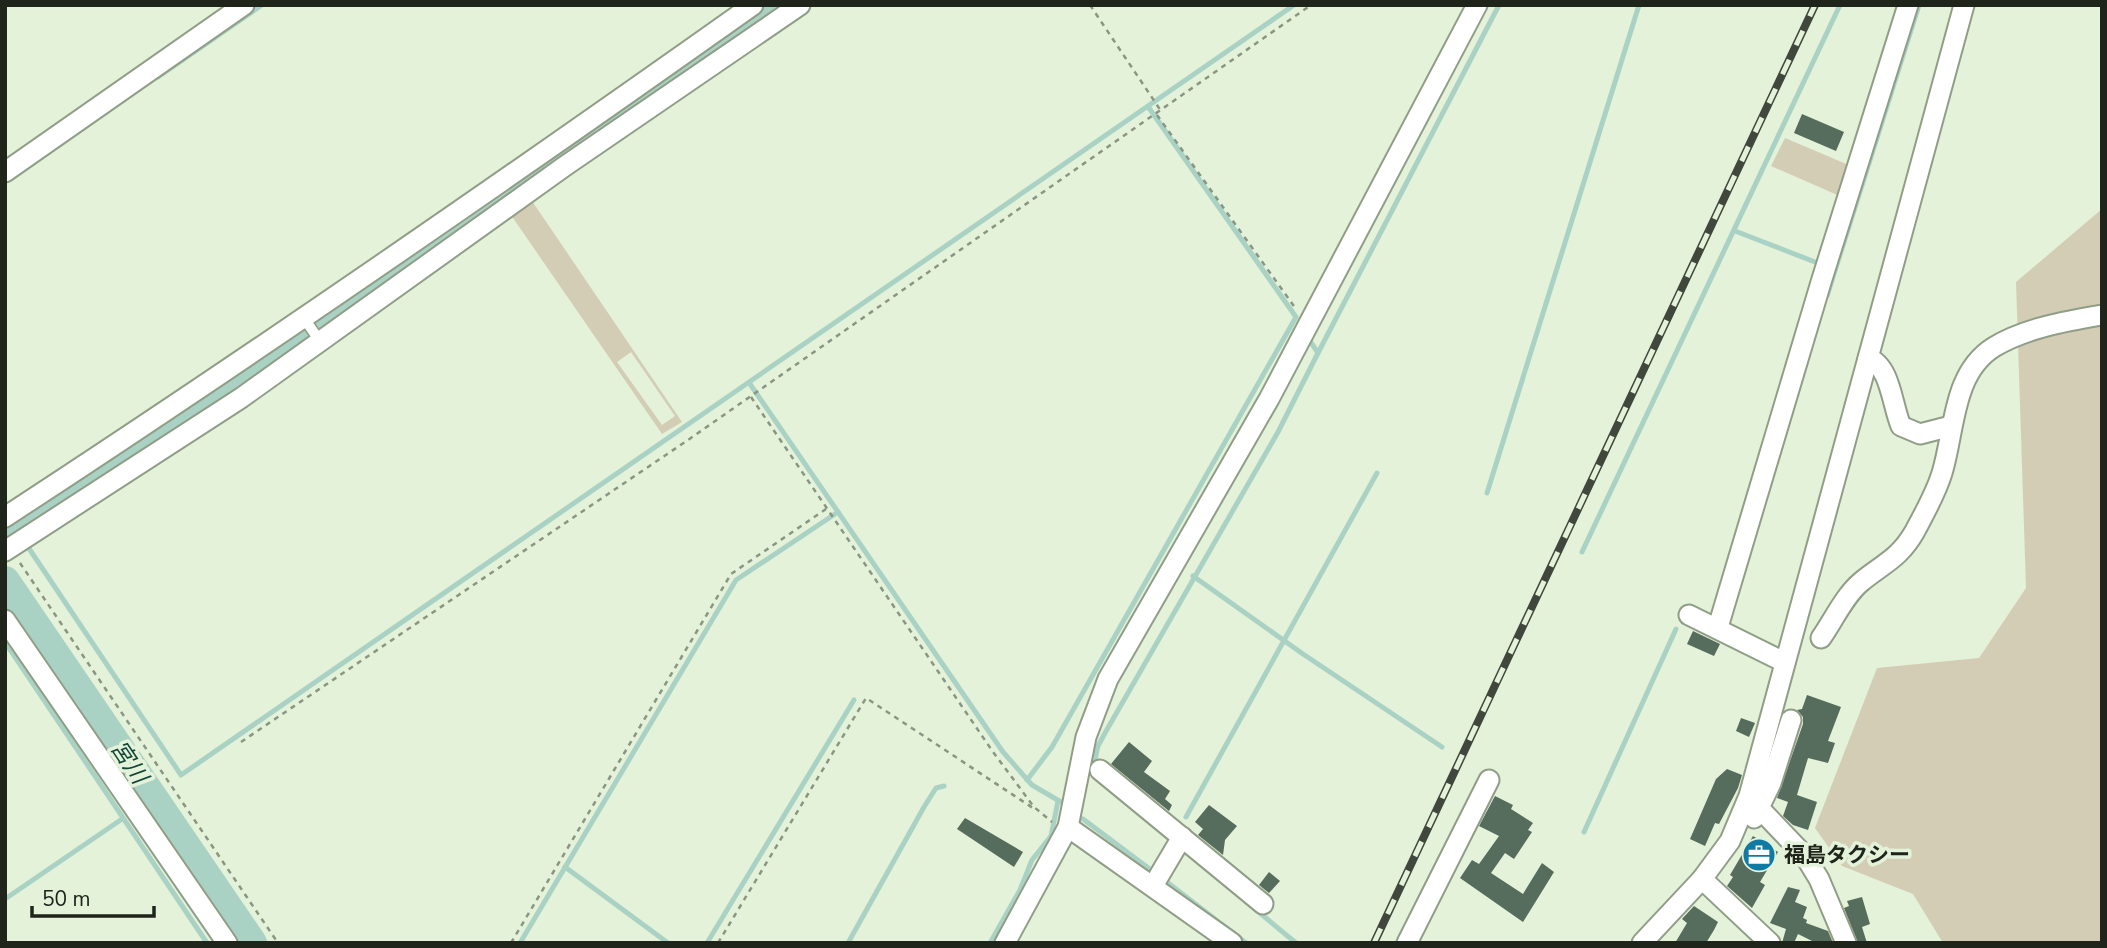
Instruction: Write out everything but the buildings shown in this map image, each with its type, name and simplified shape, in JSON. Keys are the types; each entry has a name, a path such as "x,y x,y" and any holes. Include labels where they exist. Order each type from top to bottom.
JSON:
{"street":[{"path":"5,172 244,5"},
{"path":"7,516 305,321 753,5"},
{"path":"7,545 164,450 317,338 800,5"},
{"path":"1004,943 1068,827 1086,737 1108,679 1269,399 1477,5"},
{"path":"1718,627 1822,279 1908,5"},
{"path":"1730,841 1749,796 1964,5"},
{"path":"1821,638 1856,587 1899,556 1913,533 1943,471 1951,426 1964,385 1993,348 2019,336 2102,315"},
{"path":"1868,358 1877,361 1883,370 1901,426 1920,435 1951,426"},
{"path":"1689,615 1718,627 1784,662"},
{"path":"5,620 227,943"},
{"path":"1642,943 1702,879 1730,841 1761,810 1791,720"},
{"path":"1100,770 1179,842 1263,904"},
{"path":"1407,943 1489,780"},
{"path":"1761,810 1805,856 1819,879 1846,943"},
{"path":"1068,827 1157,879 1232,943"},
{"path":"1157,879 1179,842"},
{"path":"1702,879 1770,943"}],"lane":[{"path":"305,321 317,338"}],"path":[{"path":"1090,5 1160,110"},
{"path":"241,742 761,389 1311,5"},
{"path":"1155,116 1308,326"},
{"path":"752,395 993,752 1038,811 1049,821"},
{"path":"511,943 730,575 827,509"},
{"path":"7,545 278,943"},
{"path":"718,943 866,698 992,784 1038,811"}],"shaded area":[{"path":"1785,138 1851,166 1842,197 1771,166"},
{"path":"532,201 682,422 662,434 511,215","holes":["631,352 675,416 662,425 617,362"]},
{"path":"2102,209 2102,943 1943,943 1913,894 1842,866 1815,828 1877,668 1979,658 2026,588 2016,282"}],"waterway":[{"path":"158,77 262,5"},
{"path":"5,534 186,417 779,5"},
{"path":"28,547 181,775 1294,5"},
{"path":"1318,353 1499,5"},
{"path":"1487,493 1639,5"},
{"path":"1582,552 1840,5"},
{"path":"1827,296 1919,5"},
{"path":"1027,780 1052,747 1296,317 1149,108"},
{"path":"1735,231 1815,262"},
{"path":"1093,768 1098,746 1105,733 1278,432 1318,353 1310,341"},
{"path":"750,384 1003,752 1032,785 1061,802"},
{"path":"1186,817 1377,473"},
{"path":"520,943 736,580 838,512"},
{"path":"6,520 17,534"},
{"path":"1193,576 1442,747"},
{"name":"宮川","path":"5,581 252,943"},
{"path":"1584,832 1676,629"},
{"path":"5,642 207,943"},
{"path":"707,943 854,700"},
{"path":"848,943 924,807 936,788 944,786"},
{"path":"990,943 1020,890 1032,860 1051,836 1058,801"},
{"path":"5,899 122,819"},
{"path":"1083,819 1155,873"},
{"path":"565,867 668,943"},
{"path":"1163,879 1246,943"},
{"path":"1255,909 1296,943"}],"railway":[{"path":"1374,943 1815,5"}],"place":[{"name":"福島タクシー","path":"1759,855"}]}
